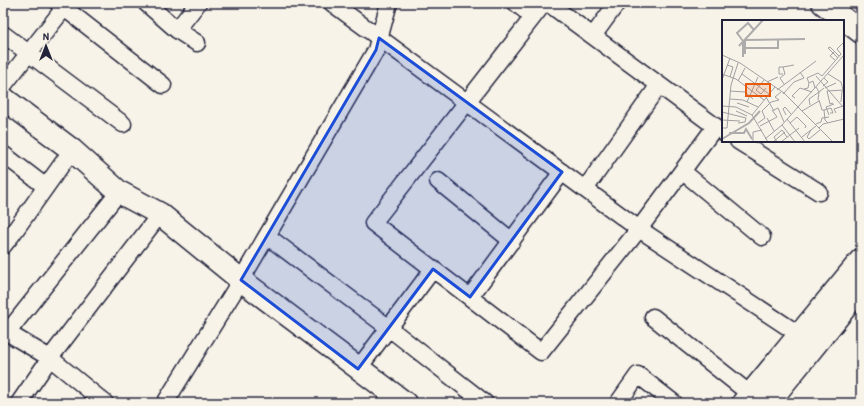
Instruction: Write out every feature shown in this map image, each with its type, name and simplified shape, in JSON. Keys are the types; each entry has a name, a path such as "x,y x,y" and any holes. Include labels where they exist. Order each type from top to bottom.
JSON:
{"street":[{"path":"146,3 177,30 197,43"},
{"path":"177,30 198,3"},
{"path":"332,3 639,229 807,339"},
{"path":"165,403 241,280 376,50 389,3"},
{"path":"516,3 533,17"},
{"path":"544,3 372,222 541,352 639,229 682,171 719,129 548,3"},
{"path":"593,36 617,3"},
{"path":"823,3 861,32"},
{"path":"3,86 29,54 64,5 163,85"},
{"path":"3,34 123,124"},
{"path":"585,189 659,85"},
{"path":"3,98 72,150 119,192 160,214 241,280 404,403"},
{"path":"740,142 819,192"},
{"path":"6,237 46,187 72,150"},
{"path":"3,154 46,187"},
{"path":"682,171 762,237"},
{"path":"470,297 562,172"},
{"path":"438,181 512,241"},
{"path":"105,403 50,358 5,332 119,192"},
{"path":"19,403 50,358 160,214"},
{"path":"267,236 485,403"},
{"path":"653,317 753,400 807,339 861,260"},
{"path":"358,369 433,270"},
{"path":"807,339 858,298"},
{"path":"618,403 638,375 674,403"}],"highlighted area":[{"path":"379,38 562,172 470,297 433,269 358,369 241,280 376,50"}]}
